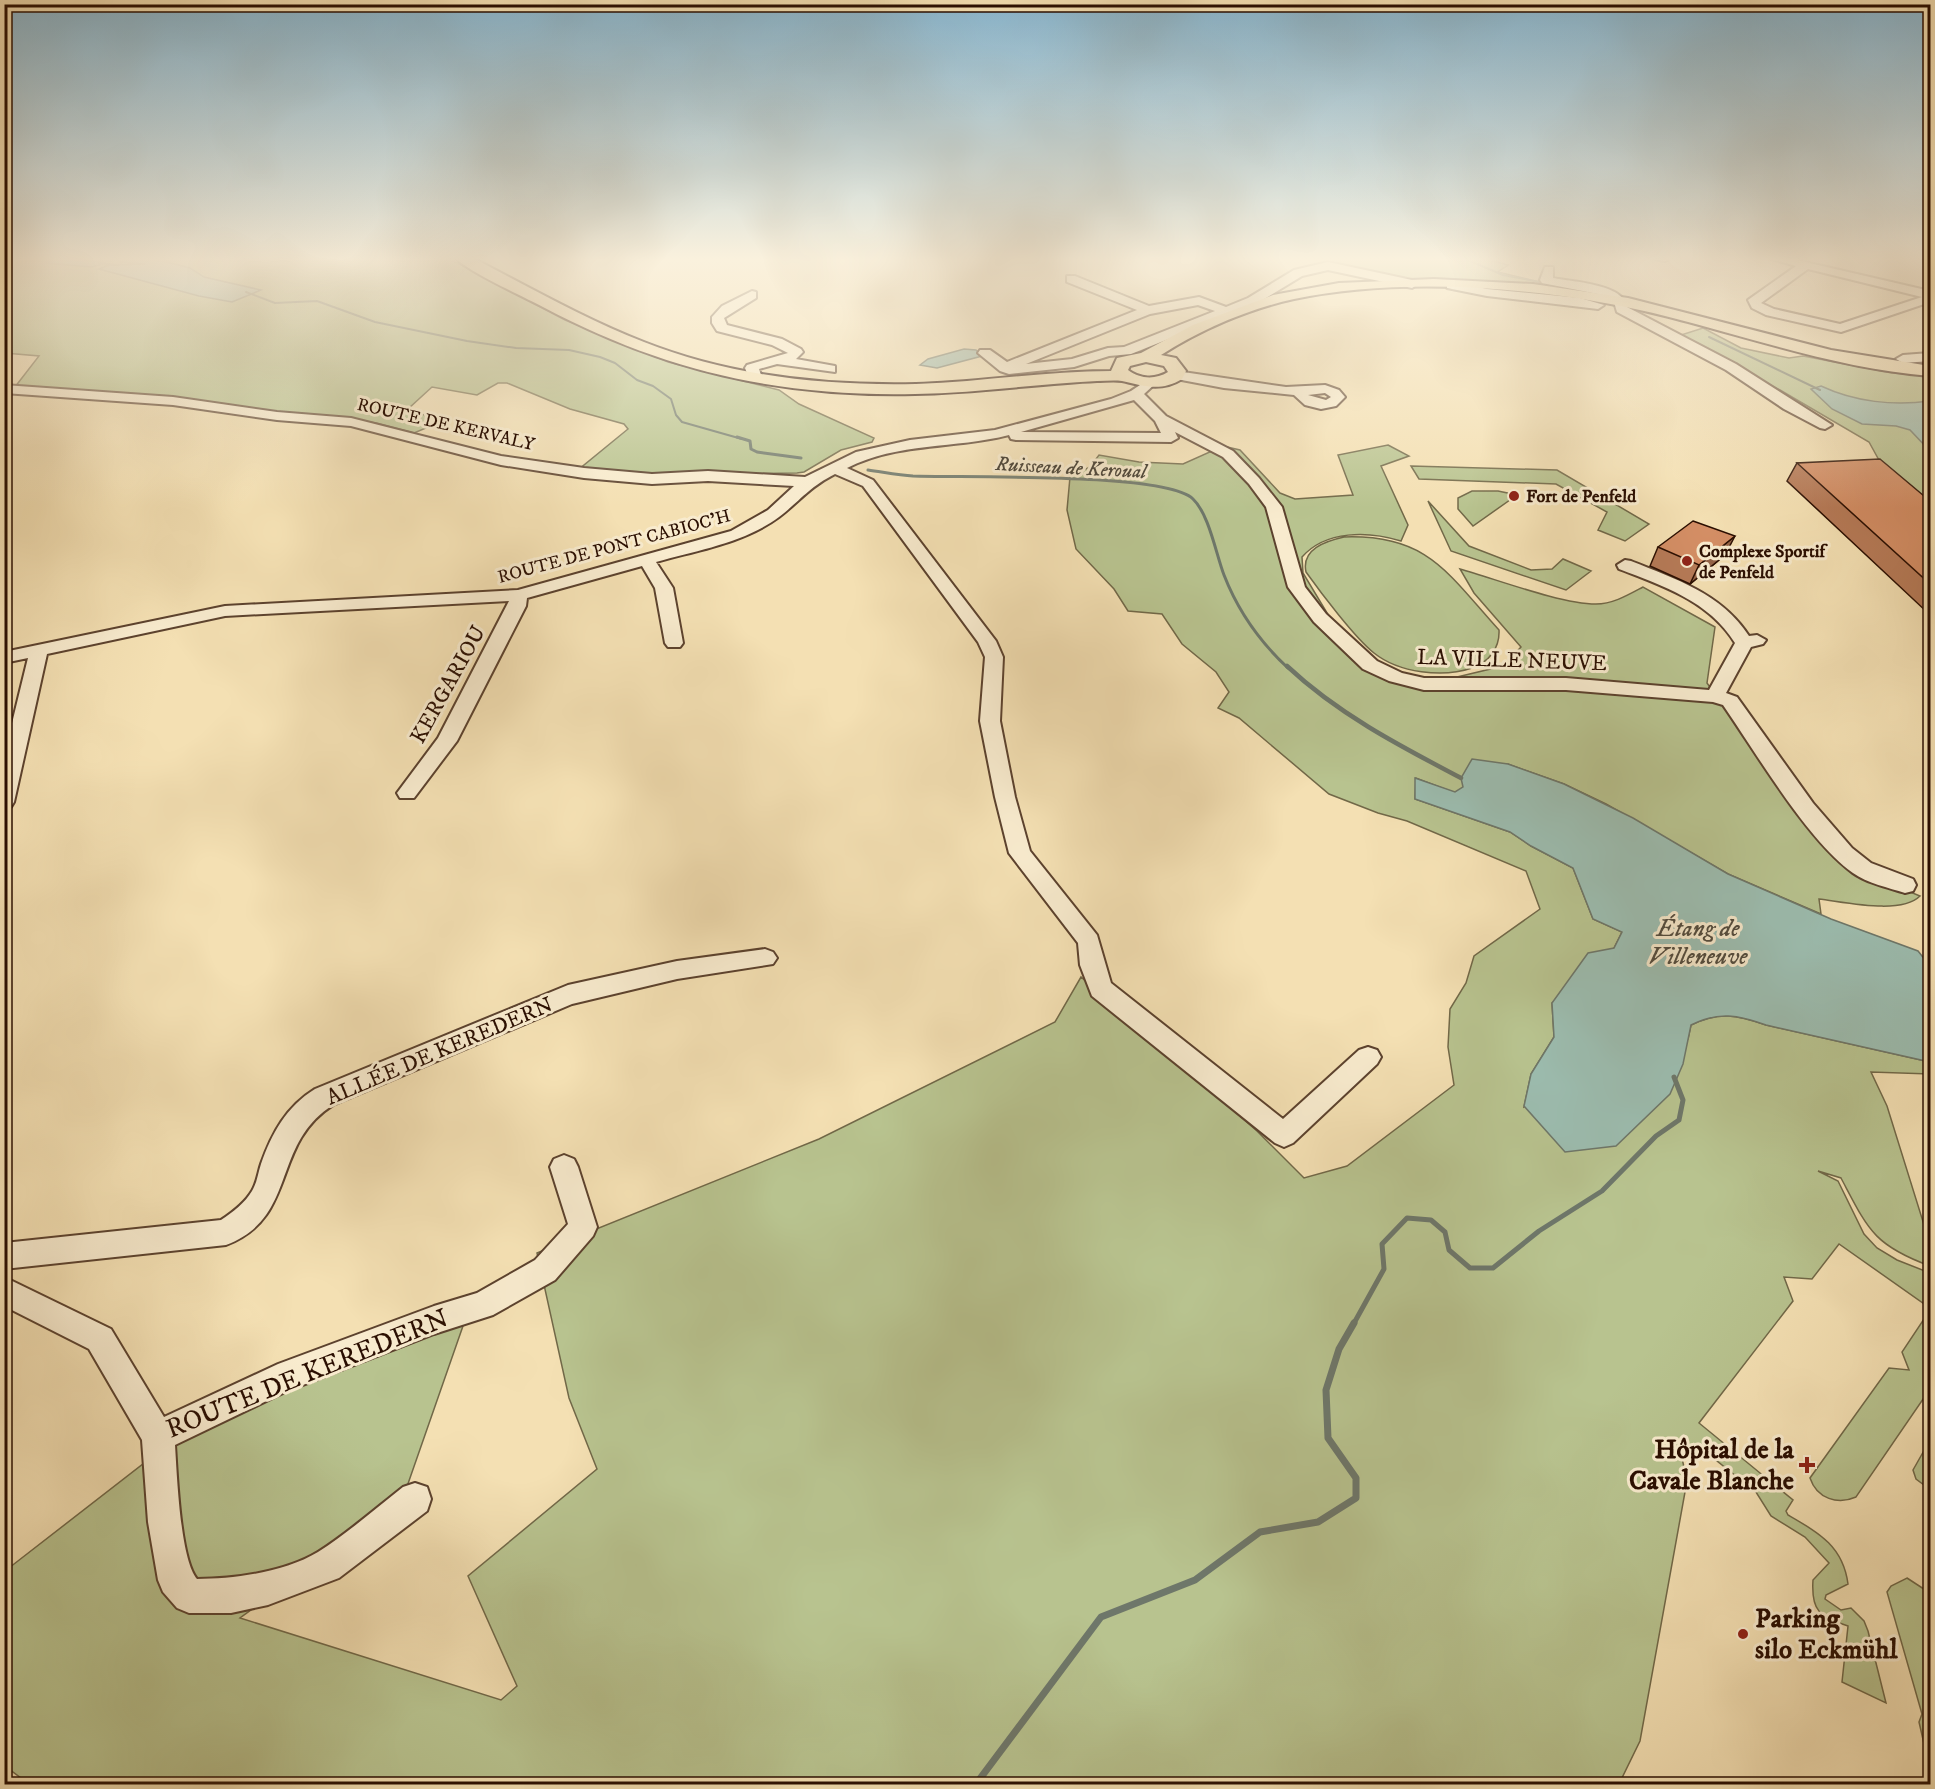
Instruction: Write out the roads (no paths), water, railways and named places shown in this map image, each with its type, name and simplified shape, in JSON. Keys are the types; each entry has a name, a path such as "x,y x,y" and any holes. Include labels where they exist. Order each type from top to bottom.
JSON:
{"main road":[{"path":"631,341 705,368 753,373 823,386 913,389 1143,371 1191,341"},
{"path":"658,341 753,373"},
{"path":"1143,371 1170,341"},
{"path":"1771,341 1815,353 1930,370"}],"street":[{"path":"753,373 775,359 793,356 796,352 775,341"},
{"path":"1005,368 1070,341"},
{"path":"1143,371 1184,341"},
{"path":"1687,341 1731,367 1789,406 1825,425"},
{"path":"985,353 1009,370 1044,367 1095,357 1108,352 1143,371 1207,389 1302,394"},
{"path":"1903,359 1930,357"},
{"path":"775,359 830,369"},
{"name":"LA VILLE NEUVE","path":"1143,371 1161,419 1228,454 1254,481 1277,515 1289,567 1297,587 1320,618 1370,665 1396,677 1424,684 1566,684 1715,696"},
{"name":"ROUTE DE PONT CABIOC'H","path":"4,658 225,611 475,599 519,594 737,534 758,525 807,482 855,458 890,447 996,434 1116,402 1143,371"},
{"name":"ROUTE DE KERVALY","path":"4,389 173,401 277,416 351,422 501,460 584,473 652,479 708,476 807,482"},
{"path":"996,434 1171,438 1161,419"},
{"path":"834,468 868,483 987,641 994,657 990,721 1005,796 1020,853 1089,941 1092,965 1101,988 1284,1135 1368,1058"},
{"path":"647,560 664,588 674,643"},
{"path":"1625,565 1689,591 1721,614 1751,641 1715,696 1730,701 1806,808 1844,853 1863,869 1905,885"},
{"name":"KERGARIOU","path":"407,793 447,741 517,606 519,594"},
{"path":"4,802 39,651"},
{"name":"ALLÉE DE KEREDERN","path":"4,1256 226,1232 249,1217 265,1195 282,1142 290,1126 311,1104 324,1097 568,995 677,970 765,958"},
{"name":"ROUTE DE KEREDERN","path":"4,1291 100,1339 158,1436 278,1379 434,1320 483,1305 545,1270 583,1227 564,1167"},
{"path":"158,1436 165,1522 175,1580 189,1596 231,1596 268,1588 327,1566 415,1499"}],"water":[{"path":"964,349 976,350 982,356 937,368 920,365 928,359"},
{"path":"1821,386 1847,396 1889,403 1930,401 1930,451 1910,430 1896,426 1862,424 1832,409 1811,389"},
{"name":"Étang de Villeneuve","path":"1472,759 1508,764 1564,784 1633,818 1728,874 1831,919 1918,951 1930,966 1930,1062 1737,1017 1711,1018 1691,1025 1683,1064 1670,1094 1616,1146 1565,1152 1524,1106 1531,1074 1554,1037 1552,1003 1588,953 1614,948 1622,932 1593,919 1573,868 1510,832 1415,799 1415,778 1455,792 1463,787 1461,778"}],"waterway":[{"name":"Ruisseau de Keroual","path":"470,341 516,348 569,350 600,357 615,363 637,380 653,386 671,399 676,415 682,422 742,439"},
{"path":"1718,341 1820,390"},
{"name":"Ruisseau de Keroual","path":"737,437 750,441 751,449 757,452 801,458"},
{"name":"Ruisseau de Keroual","path":"868,470 913,476 1105,480 1175,490 1193,499 1199,506 1208,524 1224,575 1236,601 1259,637 1288,668"},
{"name":"Ruisseau de Keroual","path":"1287,666 1348,714 1461,778"},
{"path":"1353,1325 1384,1269 1382,1244 1407,1218 1431,1220 1445,1232 1449,1250 1470,1268 1493,1268 1539,1231 1602,1191 1656,1136 1679,1120 1683,1100 1674,1077"},
{"path":"976,1784 1101,1617 1195,1580 1260,1532 1318,1522 1356,1498 1356,1478 1328,1438 1326,1390 1339,1349 1354,1323"}],"place":[{"name":"Fort de Penfeld","path":"1514,496"},
{"name":"Complexe Sportif de Penfeld","path":"1687,561"},
{"name":"Hôpital de la Cavale Blanche","path":"1807,1465"},
{"name":"Parking silo Eckmühl","path":"1743,1634"}]}
